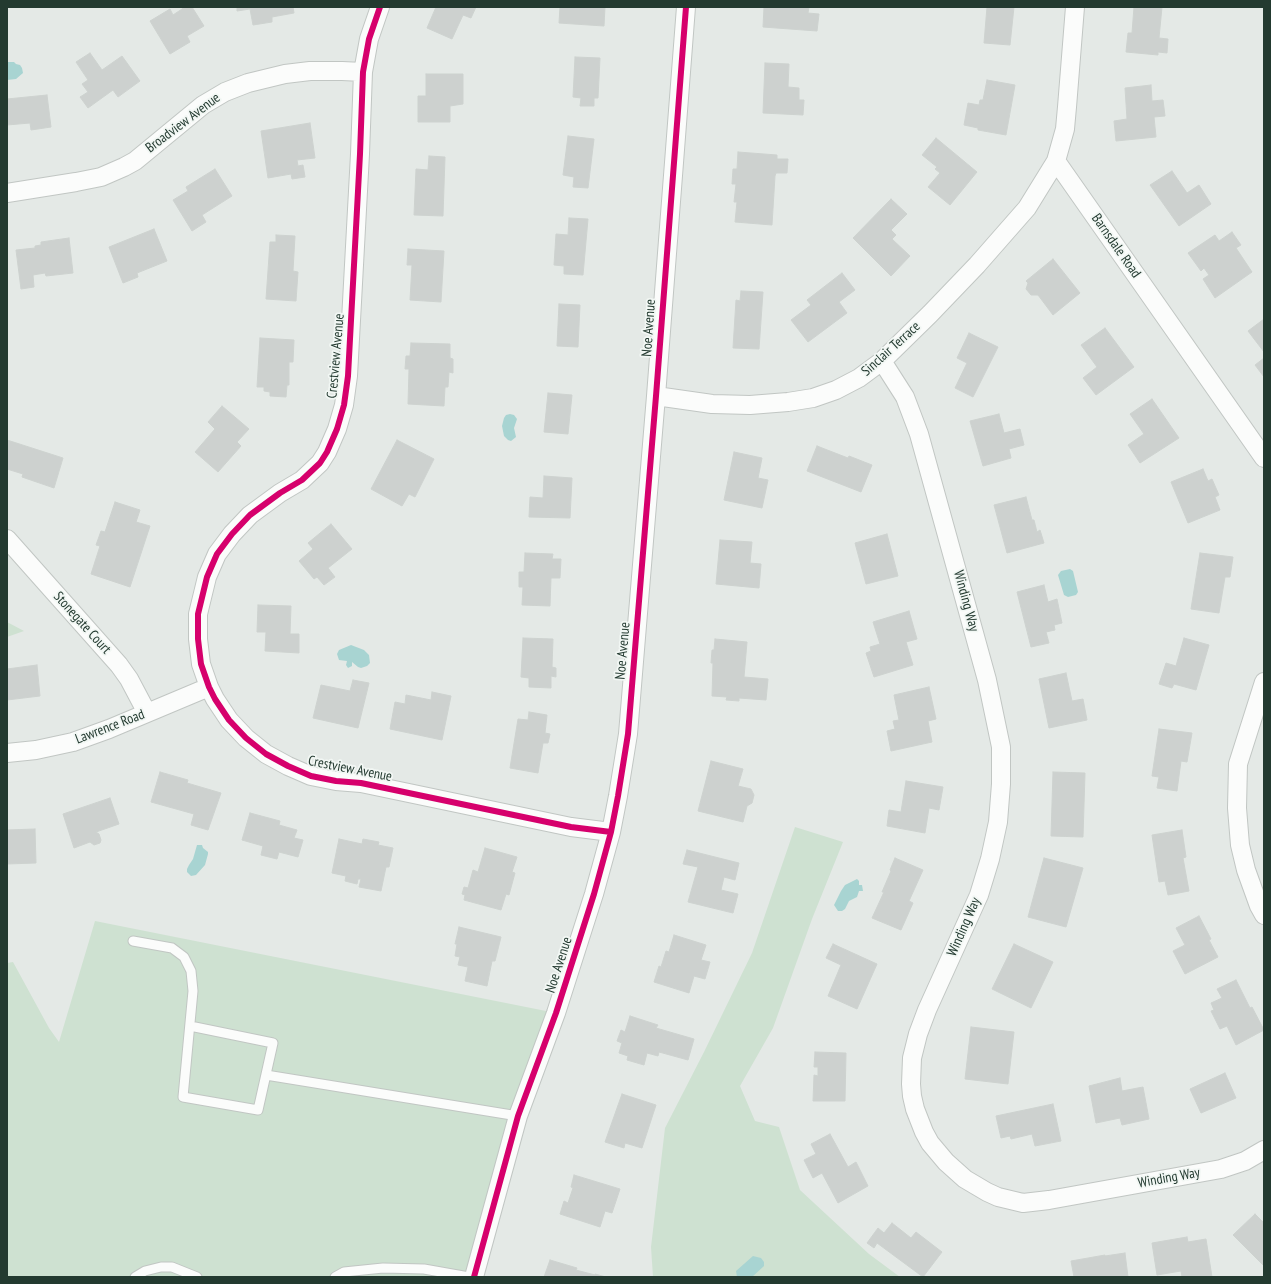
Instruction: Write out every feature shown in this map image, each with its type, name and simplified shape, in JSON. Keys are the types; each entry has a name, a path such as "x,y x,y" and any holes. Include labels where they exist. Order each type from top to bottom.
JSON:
{"street":[{"name":"Crestview Avenue","path":"380,7 369,39 363,72 348,376 344,405 332,441 320,463 302,480 280,493 241,524 217,554 206,577 198,614 198,639 201,664 215,699 229,720 246,738 266,754 311,776 336,781 361,783 571,827 610,832"},
{"name":"Noe Avenue","path":"474,1277 518,1116 556,1013 594,894 618,796 628,734 686,7"},
{"path":"1056,161 1066,114 1075,7"},
{"name":"Broadview Avenue","path":"7,193 101,177 124,167 135,161 203,105 225,92 248,83 285,74 310,71 363,72"},
{"name":"Sinclair Terrace","path":"656,396 712,404 750,405 788,402 813,398 836,390 859,378 882,361 977,265 1027,208 1056,161"},
{"name":"Barnsdale Road","path":"1056,161 1264,458"},
{"name":"Winding Way","path":"882,361 905,397 920,434 987,680 1001,747 1001,792 998,822 990,859 978,895 927,1010 918,1034 912,1058 912,1096 915,1109 924,1132 930,1143 946,1162 965,1179 998,1197 1023,1203 1049,1200 1221,1169 1245,1161 1264,1150"},
{"name":"Stonegate Court","path":"7,539 119,665 129,679 147,713"},
{"path":"1264,682 1238,764 1237,808 1240,845 1246,870 1264,915"},
{"name":"Lawrence Road","path":"7,753 36,750 73,742 109,729 209,687"}],"lane":[{"path":"133,941 172,948 184,957 191,971 193,981 183,1097 258,1110 273,1043 190,1026"},
{"path":"266,1075 518,1116"},
{"path":"135,1277 145,1271 161,1267 172,1267 197,1277"},
{"path":"335,1277 344,1272 383,1268 424,1269 469,1277"}],"green space":[{"path":"7,622 24,631 7,637"},
{"path":"795,827 843,842 812,919 773,1028 740,1086 755,1121 779,1127 800,1190 869,1254 900,1277 653,1277 651,1247 665,1128 752,953"},
{"path":"95,921 551,1012 468,1277 7,1277 7,963 13,962 49,1028 59,1042"}],"water":[{"path":"7,62 14,62 20,65 23,73 16,79 7,80"},
{"path":"506,415 514,415 517,419 514,428 516,437 511,441 504,436 502,426"},
{"path":"1070,569 1073,571 1078,592 1076,595 1068,597 1064,595 1058,575 1061,571"},
{"path":"351,645 364,650 369,655 370,663 367,666 361,668 352,662 352,666 348,668 346,665 347,661 339,660 337,654 339,650"},
{"path":"197,845 202,845 208,854 205,865 196,875 191,876 187,872 187,869 193,859"},
{"path":"857,879 859,881 859,885 862,885 863,891 859,891 857,897 849,901 845,909 838,911 834,905 841,891 845,885"},
{"path":"753,1256 761,1258 764,1262 764,1266 752,1277 737,1277 736,1271"}],"building":[{"path":"185,7 192,7 204,26 187,36 190,42 170,54 150,21 170,9 173,15"},
{"path":"237,7 293,7 294,13 272,17 272,22 253,25 250,9 237,11"},
{"path":"436,7 476,7 471,18 463,15 452,39 427,28"},
{"path":"560,7 605,7 604,26 559,23"},
{"path":"764,7 809,7 808,13 819,14 817,31 763,27"},
{"path":"987,7 1014,7 1010,45 984,43"},
{"path":"1134,7 1162,7 1159,38 1168,39 1167,53 1158,52 1158,55 1126,52 1128,33 1132,33"},
{"path":"90,53 102,70 122,56 140,81 118,97 113,90 88,108 80,97 88,92 82,84 88,80 76,62"},
{"path":"575,57 600,58 598,98 594,98 594,106 580,106 581,98 573,97"},
{"path":"765,63 789,64 788,87 799,88 799,100 804,100 803,115 763,113"},
{"path":"426,74 463,74 463,104 450,106 450,122 418,122 418,96 426,96"},
{"path":"987,80 1015,85 1006,135 978,130 978,128 964,125 968,103 979,105 980,100 983,100"},
{"path":"1151,85 1152,101 1163,100 1165,116 1154,117 1156,137 1116,141 1114,121 1127,119 1125,88"},
{"path":"47,95 51,127 31,130 30,123 7,125 7,99"},
{"path":"310,123 315,158 297,160 298,166 303,165 305,177 292,179 291,174 268,178 261,131"},
{"path":"568,136 594,139 588,188 573,187 574,177 563,175"},
{"path":"936,138 977,172 950,205 928,187 940,173 935,169 937,167 922,155"},
{"path":"738,152 777,155 777,159 788,159 787,173 776,173 775,176 772,225 735,222 737,202 734,202 736,184 732,184 733,169 737,169"},
{"path":"429,156 445,157 443,216 414,215 416,169 428,170"},
{"path":"215,169 232,196 202,215 206,222 192,231 173,200 188,191 186,187"},
{"path":"1172,171 1187,193 1199,185 1211,204 1179,226 1150,185"},
{"path":"891,199 907,214 891,230 896,235 892,239 910,256 891,276 853,238"},
{"path":"569,218 588,219 583,275 564,274 564,266 554,265 556,234 568,235"},
{"path":"154,229 167,261 137,273 138,277 123,283 109,247"},
{"path":"1232,232 1241,245 1236,248 1252,272 1215,298 1203,279 1209,275 1204,268 1201,271 1188,253 1215,235 1219,241"},
{"path":"276,235 295,236 293,271 298,272 296,301 266,299 270,242 276,242"},
{"path":"69,238 73,273 46,276 45,273 33,275 34,287 21,289 16,250 35,248 35,246 41,245 41,242"},
{"path":"408,249 444,251 441,302 410,300 412,265 407,265"},
{"path":"1053,259 1080,293 1053,315 1038,295 1031,295 1026,289 1028,283 1026,281"},
{"path":"842,273 855,290 839,302 847,313 808,342 791,320 811,305 807,300"},
{"path":"741,291 763,292 759,349 733,348 736,300 740,301"},
{"path":"559,304 580,305 578,347 557,346"},
{"path":"1264,319 1264,352 1248,331"},
{"path":"1105,328 1134,367 1096,395 1083,378 1097,367 1081,345"},
{"path":"969,333 998,347 973,397 955,388 967,363 957,358"},
{"path":"260,338 294,340 293,362 289,362 289,385 287,385 286,397 270,396 270,392 264,391 264,387 257,387"},
{"path":"411,343 450,344 450,358 453,359 453,373 449,372 448,387 445,387 444,406 408,404 409,369 405,369 406,356 410,356"},
{"path":"1264,358 1264,377 1255,365"},
{"path":"548,393 572,395 568,434 544,432"},
{"path":"1152,399 1179,438 1140,463 1128,445 1144,434 1130,414"},
{"path":"222,406 249,429 237,442 241,446 218,472 195,452 215,429 208,422"},
{"path":"999,414 1004,433 1020,429 1024,445 1009,449 1011,458 983,466 970,421"},
{"path":"7,440 63,458 54,488 22,477 23,474 7,469"},
{"path":"397,440 434,459 415,497 409,494 402,506 371,489"},
{"path":"817,446 848,458 849,456 872,465 861,492 807,471"},
{"path":"734,452 762,458 758,478 768,480 762,508 724,500"},
{"path":"1203,469 1208,481 1212,479 1219,495 1215,497 1220,510 1188,523 1171,482"},
{"path":"544,476 572,478 570,518 529,517 530,497 543,498"},
{"path":"1026,497 1032,520 1034,520 1037,532 1040,530 1044,543 1007,553 994,505"},
{"path":"115,502 140,510 136,522 150,526 130,587 91,574 100,546 96,545 101,531 105,532"},
{"path":"331,524 352,549 328,568 335,577 324,585 317,577 314,579 299,561 313,549 308,543"},
{"path":"887,534 898,576 866,584 855,543"},
{"path":"720,540 752,542 750,563 761,564 759,588 716,584"},
{"path":"525,553 553,554 552,559 561,559 560,578 551,578 550,606 522,605 523,587 519,587 519,572 524,572"},
{"path":"1200,553 1233,557 1230,577 1225,577 1219,613 1191,609"},
{"path":"1044,585 1048,602 1057,599 1062,623 1054,625 1055,630 1046,632 1049,643 1031,647 1017,592"},
{"path":"258,605 291,606 290,634 299,634 299,653 265,651 266,632 257,632"},
{"path":"909,611 917,639 906,642 913,665 874,677 866,653 871,651 870,647 880,644 873,622"},
{"path":"523,638 553,639 552,667 556,668 556,677 551,676 551,688 529,687 529,678 521,677"},
{"path":"1184,638 1209,645 1196,690 1174,684 1172,688 1159,684 1166,663 1176,666"},
{"path":"715,639 747,642 744,677 768,679 766,700 739,698 739,701 726,700 727,697 712,696 713,663 711,663"},
{"path":"37,665 40,696 7,700 7,669"},
{"path":"1066,673 1072,701 1083,699 1087,720 1049,728 1039,679"},
{"path":"353,680 369,683 358,728 313,718 321,685 350,691"},
{"path":"929,687 936,719 928,721 932,742 891,751 887,731 895,729 893,721 899,720 894,695"},
{"path":"432,692 451,696 442,740 390,729 395,702 405,704 406,695 431,700"},
{"path":"529,712 547,715 545,733 550,734 548,743 543,743 538,773 510,768 518,719 528,720"},
{"path":"1159,729 1192,733 1187,762 1181,761 1177,791 1157,788 1159,777 1152,776"},
{"path":"711,761 743,769 738,786 751,789 754,795 752,803 747,806 743,822 698,811"},
{"path":"160,772 188,780 187,783 221,793 208,830 191,825 194,814 151,802"},
{"path":"1053,772 1085,773 1083,837 1051,836"},
{"path":"906,781 943,787 939,810 929,808 925,833 887,826 889,810 901,812"},
{"path":"110,798 119,824 96,832 99,834 101,840 100,843 94,845 90,842 74,848 63,814"},
{"path":"250,813 280,821 279,825 297,830 294,838 303,840 298,857 279,852 277,859 261,855 263,846 242,840"},
{"path":"35,829 36,863 7,864 7,830"},
{"path":"1182,830 1186,857 1183,858 1189,891 1168,895 1165,881 1159,882 1152,835"},
{"path":"339,839 362,844 363,839 379,842 378,845 393,848 389,867 386,867 381,891 359,887 361,879 358,879 357,884 345,881 346,876 332,873"},
{"path":"485,848 517,857 512,872 515,873 509,895 506,894 501,910 464,900 465,895 462,894 464,887 468,888 473,870 478,872"},
{"path":"687,850 739,863 735,880 724,877 721,890 738,894 733,913 688,902 698,867 683,864"},
{"path":"895,858 923,870 909,901 913,903 901,930 872,918 884,892 882,892"},
{"path":"1044,858 1083,868 1066,927 1028,917"},
{"path":"1199,916 1211,939 1209,940 1218,957 1185,974 1173,951 1185,945 1176,928"},
{"path":"459,927 501,937 495,961 492,961 487,986 465,981 468,967 458,965 460,957 455,956 457,944 455,944"},
{"path":"674,935 706,945 701,960 710,962 705,979 694,976 689,993 654,982 666,951 669,952"},
{"path":"833,944 877,964 857,1009 828,996 841,965 826,958"},
{"path":"1014,944 1053,962 1031,1008 992,989"},
{"path":"1236,980 1250,1008 1252,1007 1264,1030 1236,1045 1227,1026 1220,1029 1211,1011 1214,1010 1211,1003 1222,998 1217,989"},
{"path":"630,1016 658,1025 656,1028 694,1039 688,1060 659,1052 658,1056 647,1053 644,1065 627,1060 628,1056 619,1053 622,1043 617,1041 621,1030 625,1032"},
{"path":"971,1027 1014,1032 1008,1084 965,1079"},
{"path":"815,1052 846,1053 845,1101 813,1101 814,1075 818,1076 818,1067 814,1067"},
{"path":"1225,1073 1236,1098 1201,1113 1190,1089"},
{"path":"1120,1078 1122,1091 1143,1087 1149,1119 1122,1125 1120,1118 1096,1123 1089,1086"},
{"path":"622,1094 656,1105 642,1148 625,1143 624,1148 605,1142"},
{"path":"1053,1104 1061,1141 1035,1146 1032,1134 1011,1139 1010,1136 1001,1138 996,1116"},
{"path":"830,1134 848,1167 856,1162 868,1186 838,1203 822,1173 813,1178 804,1160 816,1154 811,1144"},
{"path":"574,1175 620,1189 612,1213 605,1211 600,1227 560,1214 564,1201 568,1203 573,1188 571,1187"},
{"path":"1255,1214 1264,1223 1264,1266 1233,1235"},
{"path":"892,1223 911,1238 916,1232 942,1252 923,1277 877,1243 874,1248 867,1243 878,1228 884,1233"},
{"path":"1187,1237 1188,1242 1206,1239 1212,1277 1182,1277 1181,1271 1157,1275 1152,1243"},
{"path":"1125,1253 1128,1277 1074,1277 1071,1261"},
{"path":"550,1260 577,1268 576,1270 606,1277 544,1277"}],"cycle path":[{"path":"380,7 369,39 363,72 348,376 344,405 337,429 327,452 320,463 302,480 280,493 250,515 232,534 217,554 207,577 198,614 198,639 201,664 215,699 229,720 246,738 266,754 311,776 336,781 361,783 571,827 611,832"},
{"path":"474,1277 518,1116 556,1013 594,894 611,832 618,796 628,734 686,7"}]}
